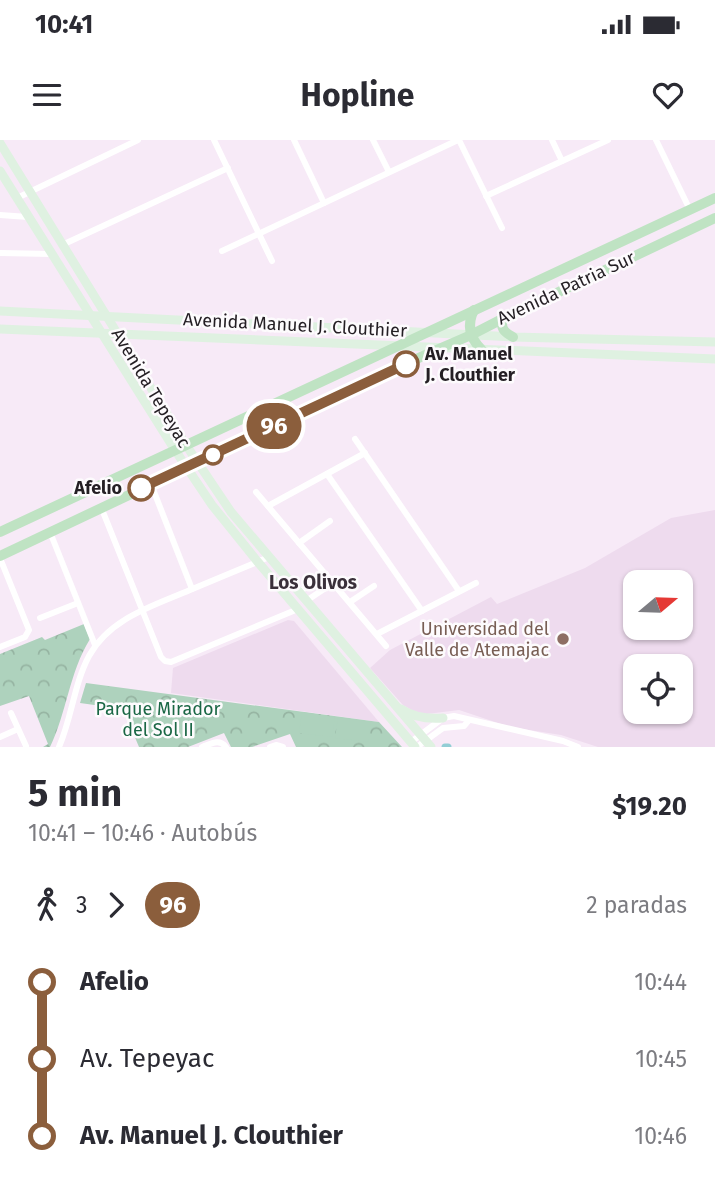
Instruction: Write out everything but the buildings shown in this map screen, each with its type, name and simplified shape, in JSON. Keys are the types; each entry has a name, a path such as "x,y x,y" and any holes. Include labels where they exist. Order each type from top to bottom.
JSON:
{"main road":[{"name":"Avenida Patria Sur","path":"0,532 715,198"},
{"name":"Avenida Patria Sur","path":"0,557 715,218"},
{"path":"474,310 470,324 471,335 481,349"},
{"path":"506,317 502,321 502,328 513,337"}],"street":[{"path":"17,198 138,140"},
{"path":"214,140 272,261"},
{"path":"294,140 324,203"},
{"path":"373,140 389,173"},
{"path":"222,251 459,140 502,228"},
{"path":"552,140 562,161"},
{"path":"486,196 608,140"},
{"path":"656,140 690,209"},
{"name":"Avenida Tepeyac","path":"0,144 186,445 231,512 394,704 421,744"},
{"path":"62,245 228,168"},
{"name":"Avenida Tepeyac","path":"0,172 212,505 298,609 421,744"},
{"path":"0,215 28,217"},
{"path":"0,253 52,254"},
{"name":"Avenida Manuel J. Clouthier","path":"0,311 513,337 715,342"},
{"name":"Avenida Manuel J. Clouthier","path":"0,329 715,359"},
{"path":"355,439 459,592"},
{"path":"268,506 365,453"},
{"path":"327,474 422,611"},
{"path":"151,484 192,589"},
{"path":"256,492 386,646"},
{"path":"101,508 161,657 165,661 171,662 298,609"},
{"path":"299,543 330,521"},
{"path":"50,532 95,645"},
{"path":"59,747 71,716 81,674 95,645 114,626 142,610 269,556"},
{"path":"0,557 29,627 29,633 25,636 0,647"},
{"path":"299,592 326,574"},
{"path":"306,601 333,583"},
{"path":"377,634 477,583"},
{"path":"349,602 374,586"},
{"path":"40,618 78,603"},
{"path":"394,704 414,716 432,719 454,716 563,741 578,747"},
{"path":"11,713 26,746"},
{"path":"421,744 443,718"},
{"path":"421,744 443,729 464,726 469,720"},
{"path":"0,737 18,729"},
{"path":"202,747 215,742 223,745"},
{"path":"270,747 282,746"}],"shaded area":[{"name":"Universidad del Valle de Atemajac","path":"715,510 715,747 598,747 561,735 510,727 459,710 427,714 415,712 403,705 370,668 390,650 491,597 497,604 585,568 671,518"},
{"path":"288,620 294,621 379,722 171,693 173,668"}],"green space":[{"path":"84,624 90,639 77,665 50,747 43,747 48,744 29,696 0,706 0,654"},
{"name":"Parque Mirador del Sol II","path":"86,683 379,722 402,747 296,747 290,734 252,747 231,747 224,733 188,747 139,747 123,709 80,703"},
{"path":"302,712 335,717 332,737 299,733"},
{"path":"338,717 371,722 368,742 335,738"}],"bus line":[{"name":"96","path":"141,488 406,364"}],"place":[{"name":"Av. Manuel J. Clouthier","path":"406,364"},
{"name":"Afelio","path":"141,488"},
{"name":"Universidad del Valle de Atemajac","path":"563,639"}],"district":[{"name":"Los Olivos","path":"313,582"}]}
